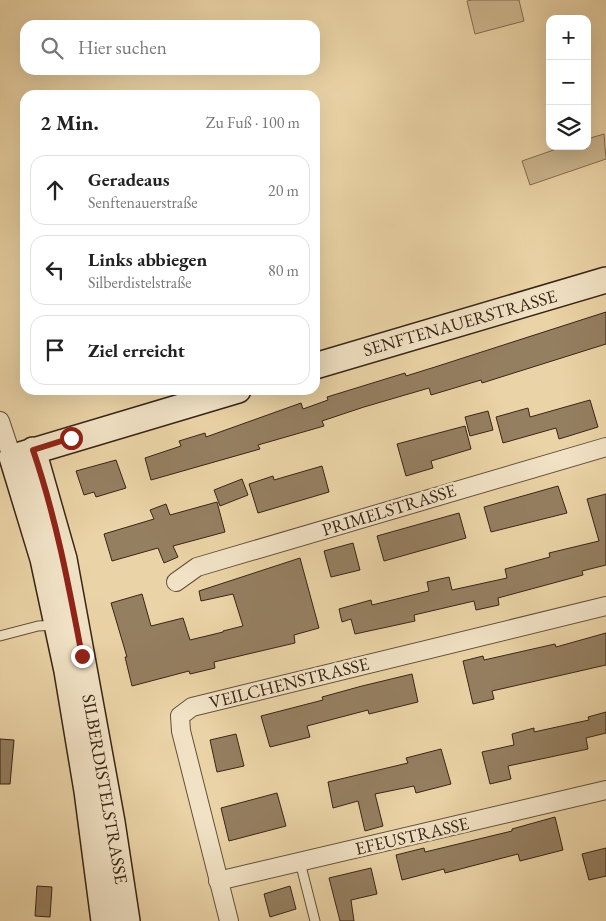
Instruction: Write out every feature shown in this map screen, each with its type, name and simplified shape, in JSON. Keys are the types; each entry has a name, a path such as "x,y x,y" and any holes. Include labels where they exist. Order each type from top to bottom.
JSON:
{"street":[{"name":"SENFTENAUERSTRASSE","path":"320,365 606,280"},
{"path":"13,452 220,395"},
{"name":"SILBERDISTELSTRASSE","path":"0,422 13,452 44,559 56,625 67,671 87,791 104,921"},
{"name":"PRIMELSTRASSE","path":"176,582 197,567 606,447"},
{"name":"SILBERDISTELSTRASSE","path":"13,452 46,490 64,559 112,822 127,921"},
{"name":"VEILCHENSTRASSE","path":"229,921 181,731 180,716 192,707 606,606"},
{"name":"EFEUSTRASSE","path":"218,881 606,790"}],"lane":[{"path":"0,636 38,626 56,625"},
{"path":"300,862 315,921"}],"shaded area":[{"path":"519,0 524,21 475,34 467,1"},
{"path":"604,134 606,159 530,185 522,161 554,150 591,150 591,138"}],"building":[{"path":"606,312 606,344 482,383 481,380 431,395 429,388 364,407 322,421 324,426 258,445 260,449 151,480 145,458 181,446 179,441 205,433 206,437 301,403 303,409 328,400 327,397 405,373 406,376"},
{"path":"590,400 598,427 559,439 556,428 503,443 496,417 528,408 530,417"},
{"path":"488,411 493,430 470,436 465,417"},
{"path":"465,426 471,449 431,461 433,468 406,476 397,444"},
{"path":"116,460 126,488 96,497 94,492 84,495 76,471"},
{"path":"322,466 329,492 258,513 249,484 273,476 274,480"},
{"path":"242,479 248,495 220,506 214,490"},
{"path":"558,486 567,513 491,532 484,507"},
{"path":"606,494 606,565 582,571 583,575 498,598 499,605 476,610 474,601 414,615 415,621 355,634 351,619 342,622 339,609 371,600 372,605 429,591 427,582 449,577 452,590 507,578 505,569 550,557 549,553 599,541 587,499"},
{"path":"217,502 225,532 173,546 178,557 164,563 158,548 112,561 104,534 154,519 150,510 166,504 170,515"},
{"path":"459,513 466,538 384,561 377,536"},
{"path":"353,543 360,570 331,577 324,551"},
{"path":"300,558 319,628 294,635 295,643 214,662 215,668 190,674 189,671 132,686 125,657 127,657 111,603 142,594 151,626 183,618 190,640 243,626 233,594 201,601 199,591"},
{"path":"606,633 606,665 492,691 494,699 473,704 463,661 483,656 484,660 555,644 556,647"},
{"path":"412,674 418,702 369,714 368,710 307,726 310,737 270,747 261,716 323,700 322,697"},
{"path":"606,712 606,733 586,738 588,749 508,766 511,779 490,784 482,752 514,745 512,734 534,728 534,732 589,720 588,717"},
{"path":"236,734 244,766 217,772 210,740"},
{"path":"0,739 14,740 10,784 0,784"},
{"path":"441,749 451,784 416,793 414,786 375,794 383,826 365,831 358,801 333,808 328,782 408,763 406,758"},
{"path":"277,793 286,826 229,841 221,808"},
{"path":"555,817 563,850 520,861 518,854 445,873 444,869 402,880 396,855 424,848 425,852 512,831 512,829"},
{"path":"606,848 606,876 589,880 582,854"},
{"path":"371,868 377,894 351,900 354,921 340,921 329,878"},
{"path":"37,886 52,887 50,917 35,916"},
{"path":"290,886 296,909 270,917 264,894"}],"route":[{"path":"71,438 33,450 46,490 64,559 82,656"}]}
